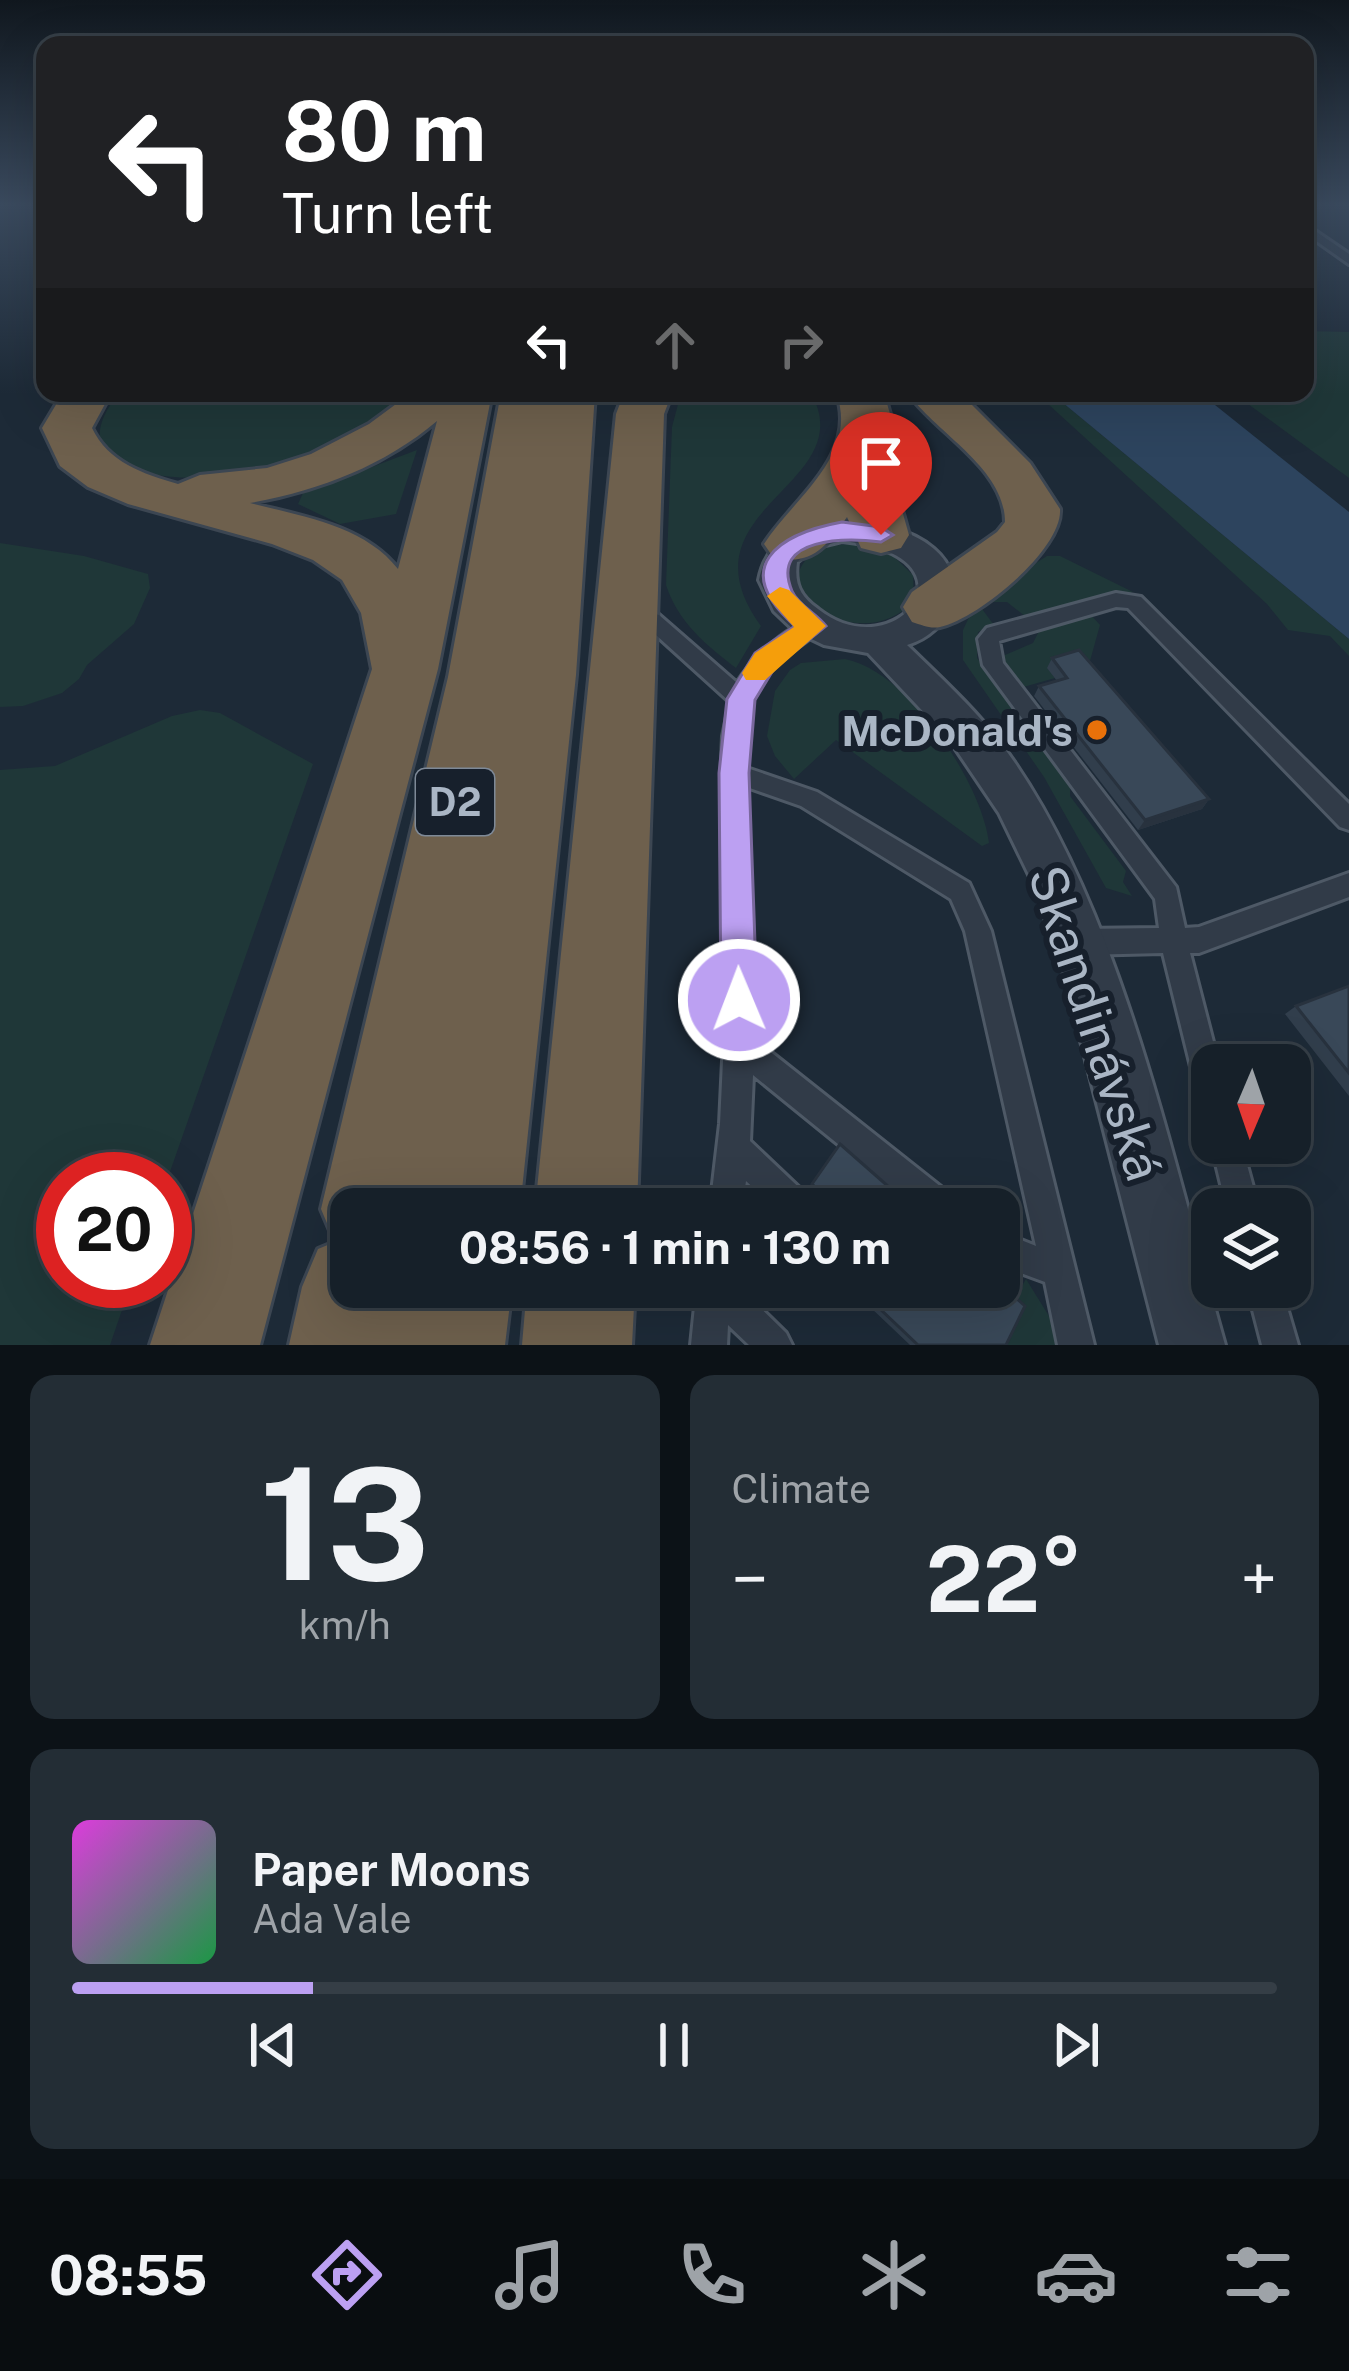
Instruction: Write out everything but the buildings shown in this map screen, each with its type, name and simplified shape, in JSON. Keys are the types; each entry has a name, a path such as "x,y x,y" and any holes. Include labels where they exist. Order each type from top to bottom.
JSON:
{"highway":[{"path":"82,402 68,428 76,457 91,471 140,489 292,528 351,556 384,592 405,669"},
{"path":"140,489 217,491 308,475 368,448 428,402"},
{"path":"205,1345 405,669 466,402"},
{"name":"D2","path":"376,1188 481,677 524,402"},
{"name":"D2","path":"472,1188 542,675 570,402"},
{"path":"597,402 607,584 637,649"},
{"path":"588,1188 637,649 640,414 645,402"},
{"path":"927,615 1016,546 1035,518 1034,502 940,402"},
{"path":"862,418 869,502 898,543 961,557 1016,546"},
{"path":"793,544 822,512 862,418"},
{"path":"344,1345 352,1308"},
{"path":"450,1345 455,1308"},
{"path":"577,1345 580,1308"}],"street":[{"path":"842,530 898,543 935,578 927,615 878,639 833,634 813,626 794,614 775,585 775,570 793,544 842,530"},
{"name":"Skandinávská","path":"927,615 958,719"},
{"name":"Skandinávská","path":"878,639 958,719 1028,823 1082,942 1192,1345"}],"lane":[{"path":"1200,1044 1167,895 993,665 986,645 994,633 1116,600 1134,602 1349,820"},
{"path":"729,1188 740,1046 734,773 741,699 765,660 813,626"},
{"path":"637,649 741,699"},
{"path":"734,773 809,799 960,891 978,931 1076,1345"},
{"path":"1082,942 1174,943 1211,936 1349,886"},
{"path":"740,1046 918,1188"},
{"path":"735,1149 777,1188"},
{"path":"1020,1255 1059,1271"},
{"path":"709,1345 712,1308"},
{"path":"736,1308 774,1345"},
{"path":"1270,1308 1280,1345"}],"green space":[{"path":"1314,331 1349,332 1349,478 1245,402 1314,402"},
{"path":"114,402 403,402 359,433 314,453 225,477 165,476 114,460 101,444 102,422"},
{"path":"679,402 814,402 820,425 813,452 753,525 740,553 741,586 761,626 736,668 686,621 666,585 672,427"},
{"path":"1046,402 1062,402 1349,639 1349,656 1330,636 1288,630 1267,604"},
{"path":"417,450 396,514 340,524 298,504 303,493"},
{"path":"0,543 84,556 148,574 150,588 134,624 87,665 79,679 62,693 23,706 0,707"},
{"path":"857,544 891,554 913,575 914,600 885,620 867,623 832,617 805,595 797,579 811,555 827,547"},
{"path":"1047,556 1060,556 1133,592 1026,617 1007,602 986,602 982,609 994,625 978,632 977,658 1070,781 1070,796 1126,871 1123,882 1132,896 1106,888 1044,777 963,660 963,630 972,611 987,594"},
{"path":"1091,615 1100,625 1090,661 1086,657 1048,668 1055,678 1020,688 998,658 1033,643 1040,629"},
{"path":"845,659 893,684 938,733 972,791 989,843 982,846 836,740 794,779 775,756 767,736 775,691 790,670 801,663"},
{"path":"200,710 220,713 313,764 177,1152 36,1152 36,1308 123,1308 110,1345 0,1345 0,770 55,766 172,716"},
{"path":"1026,1279 1052,1321 1057,1345 1000,1345 1011,1308 1020,1308 1020,1290"}],"water":[{"path":"1062,402 1211,402 1349,512 1349,639"}],"slow traffic":[{"path":"755,673 765,660 813,626 794,614 780,596"}],"place":[{"name":"McDonald's","path":"1097,730"}],"route":[{"path":"739,1000 734,773 741,699 765,660 813,626 782,600 775,570 781,556 807,536 842,530 881,535"}]}
